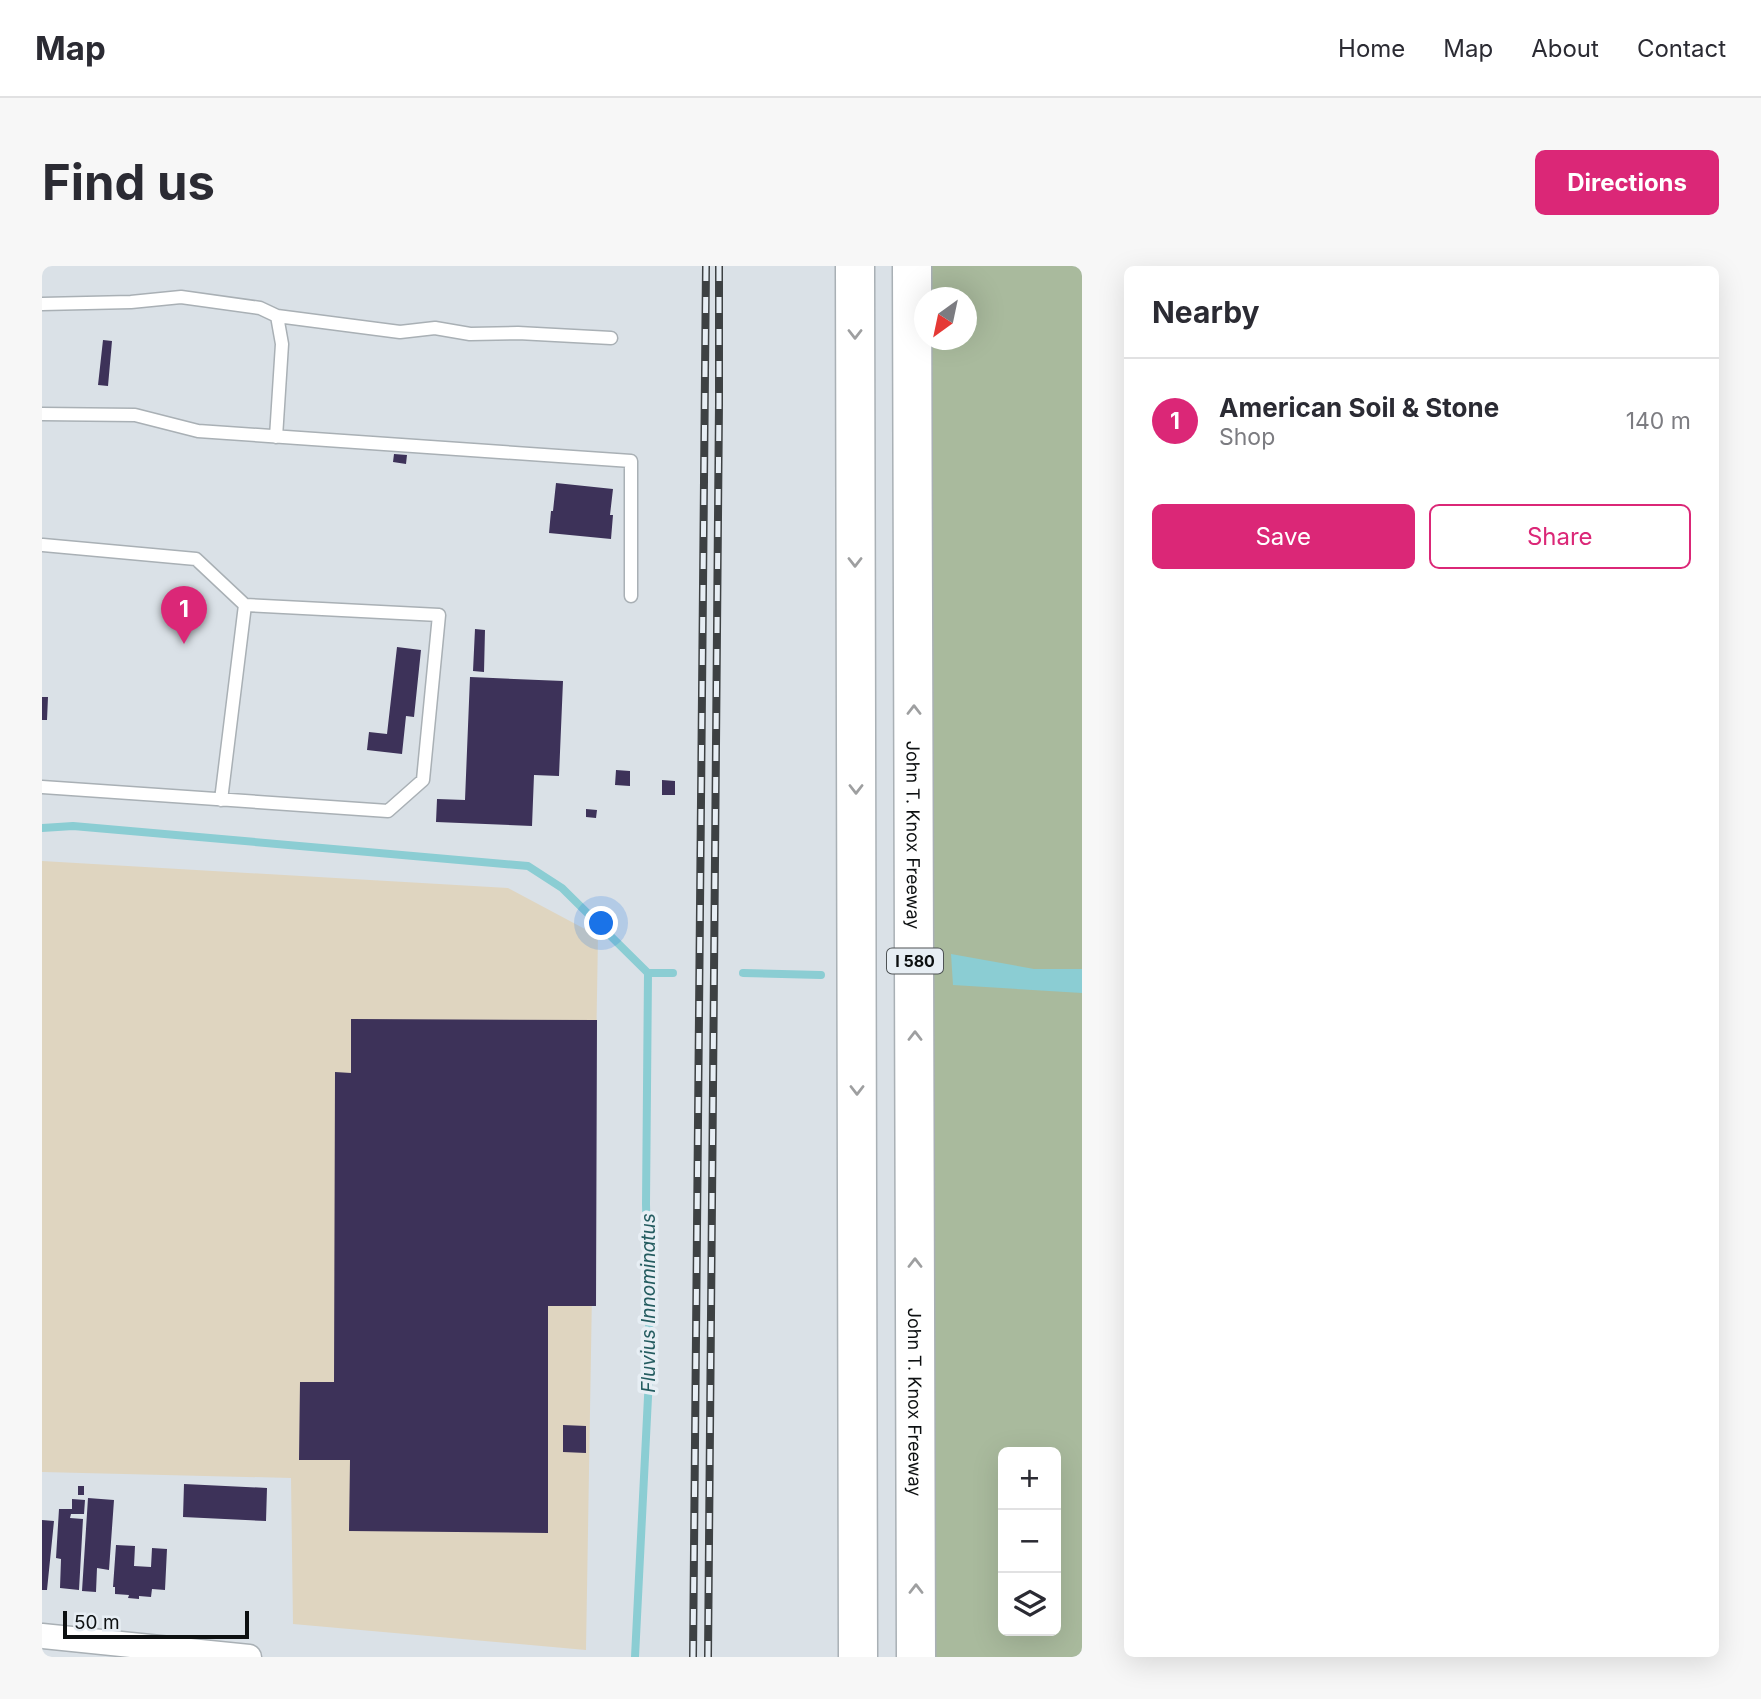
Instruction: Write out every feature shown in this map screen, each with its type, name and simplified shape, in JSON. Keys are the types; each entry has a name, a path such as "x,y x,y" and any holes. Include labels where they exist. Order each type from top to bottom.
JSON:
{"highway":[{"path":"855,266 858,1657"},
{"name":"John T. Knox Freeway","path":"912,266 916,1657"}],"street":[{"path":"42,1636 249,1657"}],"lane":[{"path":"42,304 131,302 181,297 260,308 277,316 400,332 435,328 470,334 518,333 611,338"},
{"path":"276,437 282,344 277,316"},
{"path":"42,414 135,415 198,430 631,461 631,596"},
{"path":"42,561 43,545 196,559 245,605 439,615 423,780 388,811 42,788"},
{"path":"222,800 245,605"}],"shaded area":[{"path":"42,861 508,888 598,936 586,1650 293,1624 291,1478 42,1472"}],"green space":[{"path":"926,266 1082,266 1082,1657 916,1657 925,350 977,350 977,287 926,287"}],"water":[{"path":"951,954 1034,969 1082,969 1082,993 953,985"}],"building":[{"path":"103,340 112,341 108,386 98,385"},
{"path":"394,454 407,455 406,464 393,462"},
{"path":"556,483 613,489 611,539 549,533"},
{"path":"475,629 485,630 484,672 473,671"},
{"path":"397,647 421,650 414,717 406,716 402,754 367,750 369,732 387,734"},
{"path":"470,677 563,681 559,776 534,775 532,826 436,822 437,799 465,800"},
{"path":"42,697 48,697 47,720 42,720"},
{"path":"616,770 630,771 630,786 615,785"},
{"path":"662,780 675,781 675,795 662,795"},
{"path":"586,809 597,810 596,818 586,817"},
{"path":"351,1019 597,1020 596,1306 548,1306 548,1533 349,1531 350,1460 299,1460 300,1382 334,1382 335,1072 351,1073"},
{"path":"563,1425 586,1426 586,1453 563,1452"},
{"path":"184,1484 267,1488 266,1521 183,1517"},
{"path":"78,1486 84,1486 84,1495 78,1495"},
{"path":"88,1498 114,1500 109,1570 97,1568 96,1592 82,1591"},
{"path":"72,1499 85,1500 84,1514 71,1514 70,1518 83,1519 79,1590 60,1588 61,1559 56,1558 59,1509 72,1509"},
{"path":"42,1520 54,1521 47,1590 42,1590"},
{"path":"116,1545 135,1546 134,1566 151,1567 152,1548 167,1549 165,1590 152,1589 151,1597 139,1596 139,1599 115,1594 113,1587"}],"waterway":[{"path":"42,828 73,826 528,866 562,888 648,973"},
{"name":"Fluvius Innominatus","path":"648,973 673,973"},
{"name":"Fluvius Innominatus","path":"635,1657 650,1357 646,1204 648,973"},
{"name":"Fluvius Innominatus","path":"743,973 821,975"}],"railway":[{"path":"693,1657 706,266"},
{"path":"708,1657 719,266"}],"place":[{"name":"American Soil & Stone","path":"184,644"}]}
